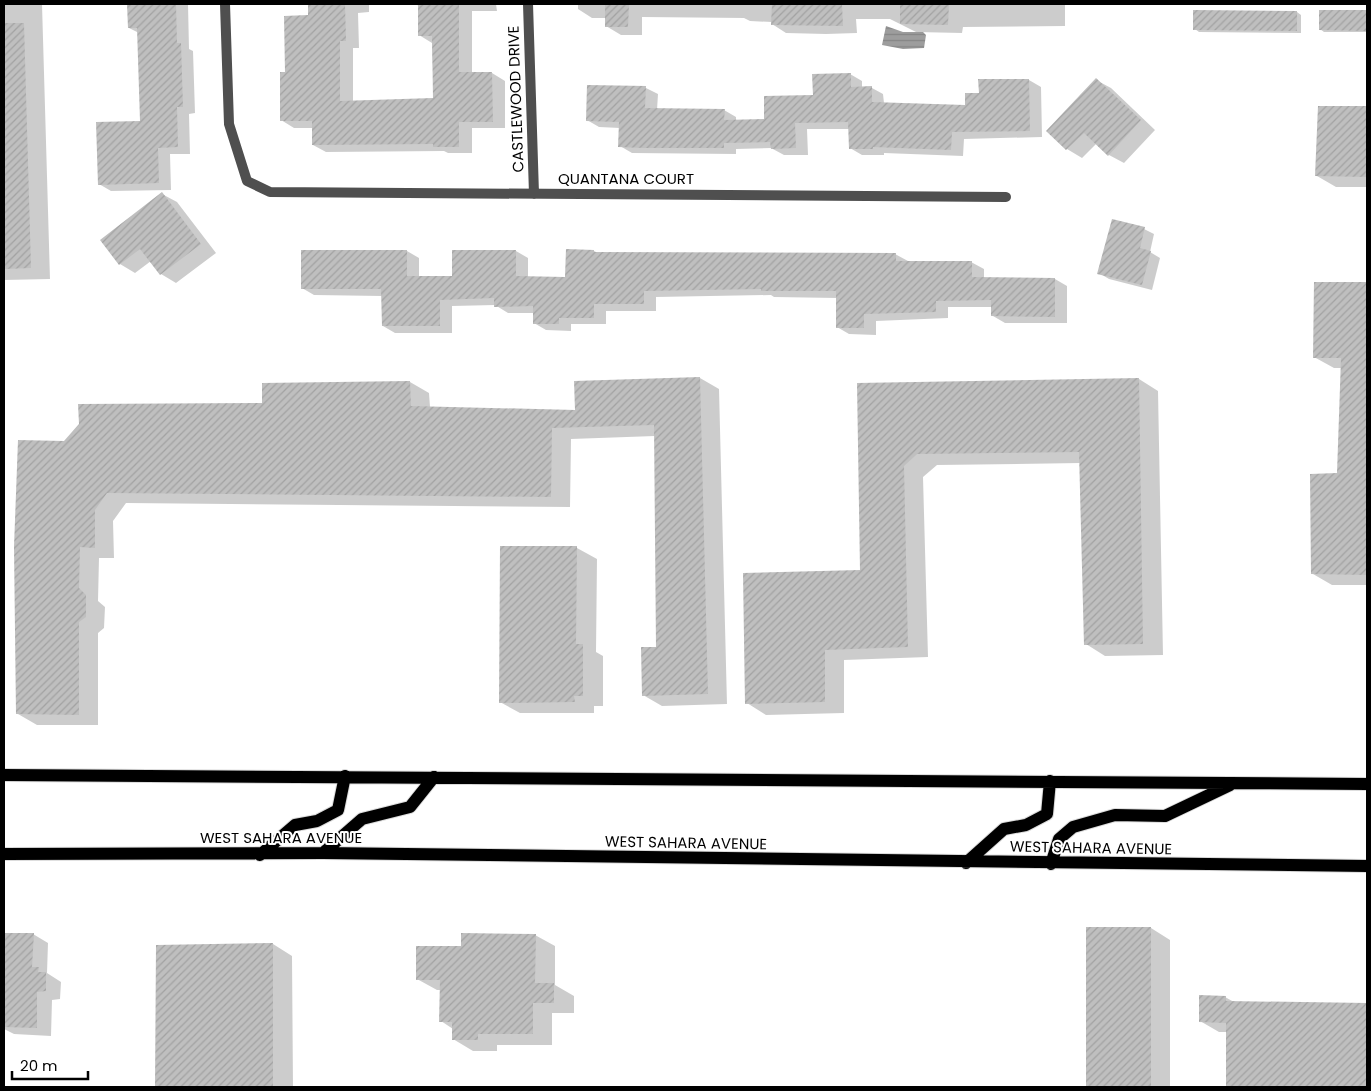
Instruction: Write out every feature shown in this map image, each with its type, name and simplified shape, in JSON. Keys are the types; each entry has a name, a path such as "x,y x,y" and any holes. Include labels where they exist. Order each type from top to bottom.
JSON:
{"main road":[{"path":"4,775 1367,784"},
{"path":"260,855 295,825 317,821 338,810 345,776"},
{"path":"322,853 362,819 410,807 434,777"},
{"path":"966,863 1004,829 1026,825 1048,814 1050,781"},
{"path":"1051,864 1059,839 1073,826 1115,815 1165,816 1234,783"},
{"name":"WEST SAHARA AVENUE","path":"4,854 260,855 322,853 966,863 1367,866"}],"street":[{"name":"QUANTANA COURT","path":"225,4 229,124 247,181 270,192 1006,197"},
{"name":"CASTLEWOOD DRIVE","path":"528,4 534,194"}],"shaded area":[{"path":"886,26 903,32 923,32 926,35 924,48 903,49 882,45"}],"building":[{"path":"127,4 176,4 177,43 181,43 183,107 177,107 178,147 158,148 159,183 98,185 96,122 140,121 137,28 128,28"},
{"path":"308,4 345,4 346,41 340,41 340,101 433,98 432,36 418,36 418,4 459,4 459,72 492,72 493,122 459,122 459,147 433,147 433,144 312,145 312,121 280,121 280,72 285,72 284,16 308,15"},
{"path":"605,4 629,4 628,27 605,27"},
{"path":"772,4 842,4 843,26 771,25"},
{"path":"900,4 949,4 948,25 900,24"},
{"path":"1193,10 1297,11 1297,31 1193,30"},
{"path":"1319,10 1367,10 1367,31 1319,30"},
{"path":"4,23 24,23 31,268 4,269"},
{"path":"851,73 851,87 872,86 872,102 965,105 965,93 979,93 978,79 1029,79 1030,131 952,132 951,150 873,147 873,149 849,149 848,122 795,123 796,148 771,149 770,142 724,143 724,148 644,148 618,147 619,122 586,121 587,85 646,86 645,108 725,109 724,120 764,119 764,96 813,95 812,74"},
{"path":"1096,78 1141,120 1108,156 1084,133 1066,150 1046,131"},
{"path":"1318,106 1367,106 1367,177 1315,176"},
{"path":"162,192 201,244 160,275 140,249 119,265 100,240"},
{"path":"1112,219 1145,227 1140,248 1151,251 1142,285 1097,274"},
{"path":"566,249 594,250 594,252 896,253 896,261 972,261 972,277 1055,278 1055,317 991,316 991,300 936,301 936,312 864,314 864,328 836,328 836,291 761,291 761,289 644,291 644,304 594,304 594,318 559,318 559,324 533,324 533,306 494,307 494,298 440,300 440,326 382,326 381,289 301,289 301,250 407,250 407,276 452,276 452,250 516,250 516,276 565,277"},
{"path":"1314,282 1367,282 1367,575 1311,574 1310,474 1337,473 1341,358 1313,358"},
{"path":"700,377 708,694 642,696 641,647 656,647 654,425 552,428 551,497 107,493 95,510 95,548 80,547 79,588 86,595 86,617 79,622 79,715 16,714 14,547 18,440 64,441 79,424 78,404 262,403 262,383 410,381 411,406 575,410 574,381"},
{"path":"1139,378 1143,644 1084,645 1079,452 917,454 904,466 908,647 825,650 825,702 745,704 743,573 860,570 857,383"},
{"path":"500,546 577,546 576,644 583,644 583,696 574,696 575,702 499,703"},
{"path":"1086,927 1151,927 1151,1087 1086,1087"},
{"path":"4,933 34,933 32,967 39,967 38,972 46,972 46,991 37,992 37,1028 4,1027"},
{"path":"461,933 536,934 535,983 554,983 554,1003 533,1003 533,1034 478,1034 478,1040 452,1040 452,1022 439,1022 440,980 416,980 416,946 461,946"},
{"path":"273,943 273,1087 155,1087 156,945"},
{"path":"1199,995 1226,996 1226,1001 1367,1003 1367,1087 1226,1087 1226,1023 1199,1022"}]}
